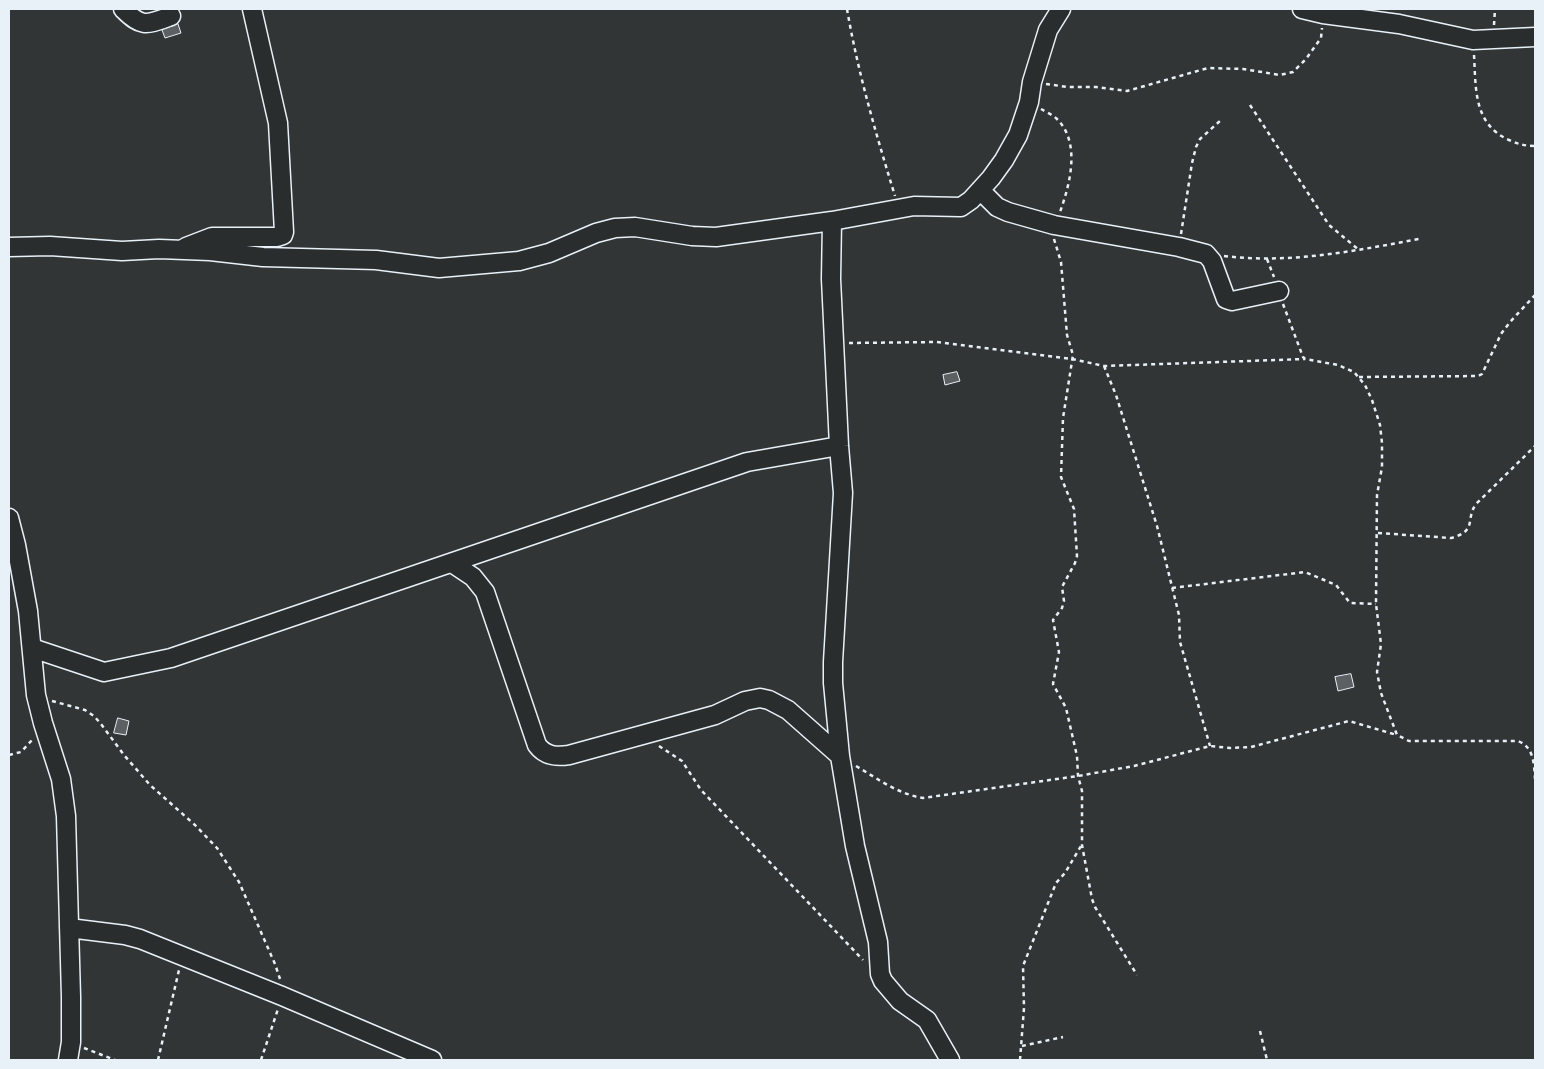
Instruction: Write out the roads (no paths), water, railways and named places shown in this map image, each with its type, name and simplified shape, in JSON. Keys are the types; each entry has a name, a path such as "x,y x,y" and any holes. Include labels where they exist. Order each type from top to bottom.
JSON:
{"street":[{"path":"123,9 136,21 143,24 171,16"},
{"path":"181,250 212,237 277,237 284,232 278,123 252,9"},
{"path":"9,247 50,246 122,251 210,251 264,257 376,260 439,268 519,261 549,253 596,233 615,228 635,228 692,236 716,237 832,221 914,206 961,207 971,200 1004,160 1018,135 1029,102 1032,82 1048,30 1061,9"},
{"path":"1302,9 1323,14 1399,24 1473,40 1535,37"},
{"path":"980,190 1000,209 1052,224 1179,247 1206,254 1212,261 1226,299 1232,301 1279,291"},
{"path":"832,221 831,279 843,493 833,683 840,756 852,830 878,942 880,974 883,981 900,1001 927,1020 950,1060"},
{"path":"32,648 104,672 171,658 747,462 839,446"},
{"path":"9,518 16,545 32,648 36,695 61,779 66,816 71,991 71,1042 68,1060"},
{"path":"452,562 473,577 485,592 537,745 541,750 557,756 569,755 715,715 745,700 760,698 769,700 788,710 840,756"},
{"path":"69,928 125,935 284,996 432,1060"}]}
